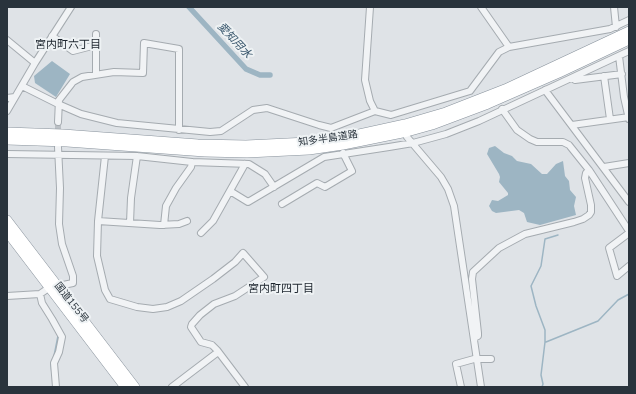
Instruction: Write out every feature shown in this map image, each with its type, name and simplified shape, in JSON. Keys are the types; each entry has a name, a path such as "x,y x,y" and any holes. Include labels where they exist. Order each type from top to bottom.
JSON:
{"highway":[{"name":"知多半島道路","path":"7,132 63,134 198,144 246,145 308,142 341,138 405,124 446,112 505,89 629,31"},
{"name":"知多半島道路","path":"7,140 67,142 205,152 247,153 309,150 343,145 407,132 432,125 488,104 629,40"},
{"name":"国道155号","path":"7,220 125,387"},
{"name":"国道155号","path":"7,232 54,287 135,387"}],"street":[{"path":"7,111 35,63 71,7"},
{"path":"370,7 365,80 370,101 375,111"},
{"path":"482,7 509,47"},
{"path":"614,7 616,27"},
{"path":"22,86 58,104 89,117 118,123 179,130 210,132 221,131 253,110 267,108 331,128 375,111 391,115 469,94 500,52 509,47 610,30 629,20"},
{"path":"96,34 96,74"},
{"path":"52,36 73,51 96,45"},
{"path":"7,40 35,63"},
{"path":"58,122 59,100 73,82 82,77 96,74 114,72 143,74 144,42 179,49 179,130"},
{"path":"230,191 248,202 324,156 389,148 446,134 479,121 629,51"},
{"path":"572,125 629,118 624,97 619,56"},
{"path":"572,78 575,80 629,72"},
{"path":"604,76 610,120"},
{"path":"546,90 629,202"},
{"path":"7,98 15,97"},
{"path":"502,109 517,130 530,139 537,142 563,142 570,145 589,170 629,232 609,248 617,276 629,266"},
{"path":"477,114 479,121"},
{"path":"391,115 394,121"},
{"path":"407,137 441,177 448,189 454,206 481,387"},
{"path":"7,296 40,294 63,284 73,283 62,244 59,224 60,188 57,155 58,147"},
{"path":"282,204 317,183 325,187 352,171 343,153"},
{"path":"7,154 98,154 105,156 137,156 192,162 249,164 265,174 274,187"},
{"path":"105,156 98,221 97,256 105,290 110,299 132,306 153,309 168,307 181,301 213,279 235,262 243,253 264,277 235,296 214,304 200,315 191,327 201,342 212,346 218,352 245,387"},
{"path":"130,223 131,198 137,156"},
{"path":"164,225 166,206 176,188 191,167 192,162"},
{"path":"604,167 629,163"},
{"path":"201,233 213,220 245,164"},
{"path":"474,338 478,336 478,333 472,279 473,272 499,248 525,234 574,222 589,215 591,212 585,178 586,173 589,170"},
{"path":"98,221 164,225 178,224 187,221"},
{"path":"40,294 42,303 47,313 62,337 59,352 54,363 56,387"},
{"path":"172,387 218,352"},
{"path":"461,387 456,364 477,359 491,359"}],"water":[{"path":"52,61 70,74 56,97 35,83 34,76"},
{"path":"495,146 504,153 512,156 517,161 531,164 542,174 547,174 556,164 563,161 565,176 569,181 570,190 576,197 574,206 576,215 540,225 527,222 524,213 519,210 496,213 492,211 489,206 492,200 498,201 508,195 499,182 499,174 487,154 489,148"}],"waterway":[{"name":"愛知用水","path":"189,7 246,69 260,75 270,75"},
{"path":"542,387 543,384 541,375 545,330 536,306 531,286 541,266 545,239 558,235"},
{"path":"546,342 598,321 618,300 629,294"},
{"path":"54,356 58,336"},
{"path":"51,363 52,375"}],"tunnel":[{"path":"58,122 58,138"}],"district":[{"name":"宮内町六丁目","path":"68,45"},
{"name":"宮内町四丁目","path":"281,289"}]}
